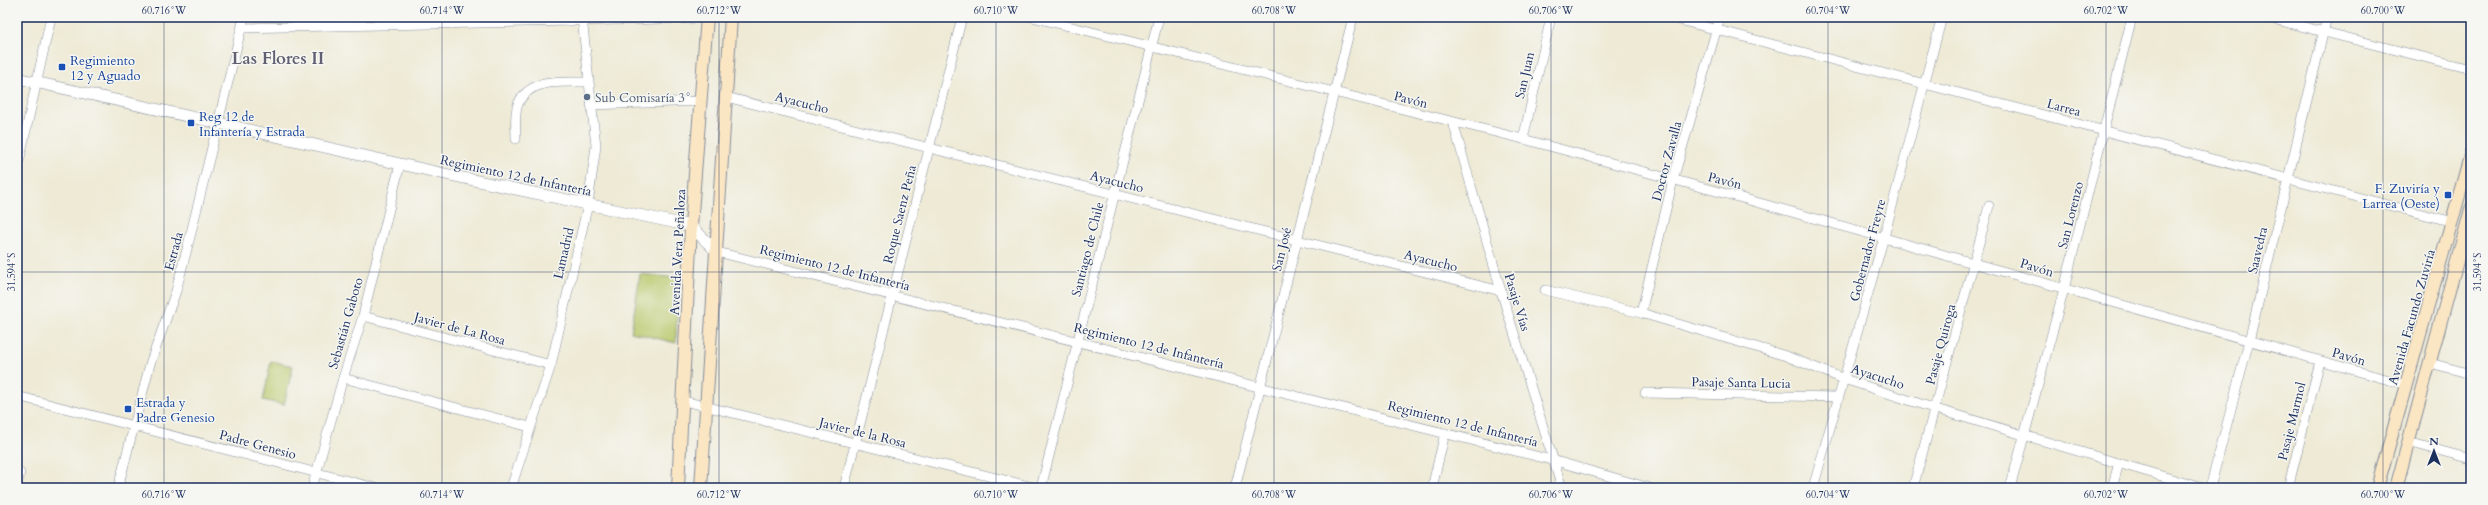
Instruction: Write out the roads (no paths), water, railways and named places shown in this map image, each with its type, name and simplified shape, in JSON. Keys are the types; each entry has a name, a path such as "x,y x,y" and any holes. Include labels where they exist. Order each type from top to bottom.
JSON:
{"main road":[{"name":"Avenida Vera Peñaloza","path":"678,488 684,401 691,226 707,17"},
{"path":"701,488 731,17"},
{"name":"Avenida Facundo Zuviría","path":"2377,488 2471,153"},
{"path":"2396,488 2430,363 2465,254 2471,209"}],"street":[{"path":"17,171 51,17"},
{"name":"Estrada","path":"118,488 150,364 176,291 244,17"},
{"path":"242,28 707,17"},
{"name":"Roque Saenz Peña","path":"844,488 854,443 962,17"},
{"name":"Pavón","path":"1032,17 1453,122 1673,180 1975,262 2064,289 2407,385"},
{"name":"Santiago de Chile","path":"1042,488 1077,342 1159,17"},
{"name":"San José","path":"1235,488 1354,17"},
{"name":"San Juan","path":"1523,140 1551,17"},
{"name":"Larrea","path":"1668,17 2452,222"},
{"name":"Doctor Zavalla","path":"1642,313 1673,180 1720,17"},
{"name":"Gobernador Freyre","path":"1813,488 1837,397 1844,379 1884,237 1942,17"},
{"name":"San Lorenzo","path":"2010,488 2064,289 2132,17"},
{"path":"2265,17 2471,69"},
{"name":"Saavedra","path":"2210,488 2249,341 2327,17"},
{"name":"Lamadrid","path":"511,488 550,365 588,204 596,146 582,19"},
{"name":"Regimiento 12 de Infantería","path":"17,78 219,122 400,164 691,226"},
{"path":"516,139 518,105 526,92 541,83 588,82"},
{"name":"Ayacucho","path":"726,97 1501,291"},
{"path":"591,105 700,101"},
{"name":"Pasaje Vías","path":"1453,122 1501,291 1552,460 1562,488"},
{"name":"Sebastián Gaboto","path":"312,488 343,378 363,316 400,164"},
{"name":"Pasaje Quiroga","path":"1913,488 1936,409 1989,206"},
{"path":"691,226 717,252"},
{"name":"Regimiento 12 de Infantería","path":"717,252 1552,460 1623,484 1650,488"},
{"name":"Ayacucho","path":"1545,290 1642,313 1786,356 1844,379 1936,409 2025,434 2202,488"},
{"name":"Javier de La Rosa","path":"363,316 550,365"},
{"name":"Pasaje Marmol","path":"2288,488 2320,361"},
{"path":"2430,363 2471,374"},
{"path":"343,378 530,427"},
{"name":"Pasaje Santa Lucia","path":"1645,393 1837,397"},
{"name":"Padre Genesio","path":"17,396 376,488"},
{"name":"Javier de la Rosa","path":"684,401 1037,488"},
{"path":"1432,488 1445,433"},
{"path":"2408,442 2471,459"},
{"path":"2112,488 2119,463"},
{"path":"17,485 20,473"}],"place":[{"name":"Regimiento 12 y Aguado","path":"62,67"},
{"name":"Sub Comisaría 3°","path":"587,97"},
{"name":"Reg 12 de Infantería y Estrada","path":"191,123"},
{"name":"F. Zuviría y Larrea (Oeste)","path":"2448,195"},
{"name":"Estrada y Padre Genesio","path":"128,409"}],"district":[{"name":"Las Flores II","path":"278,58"}]}
